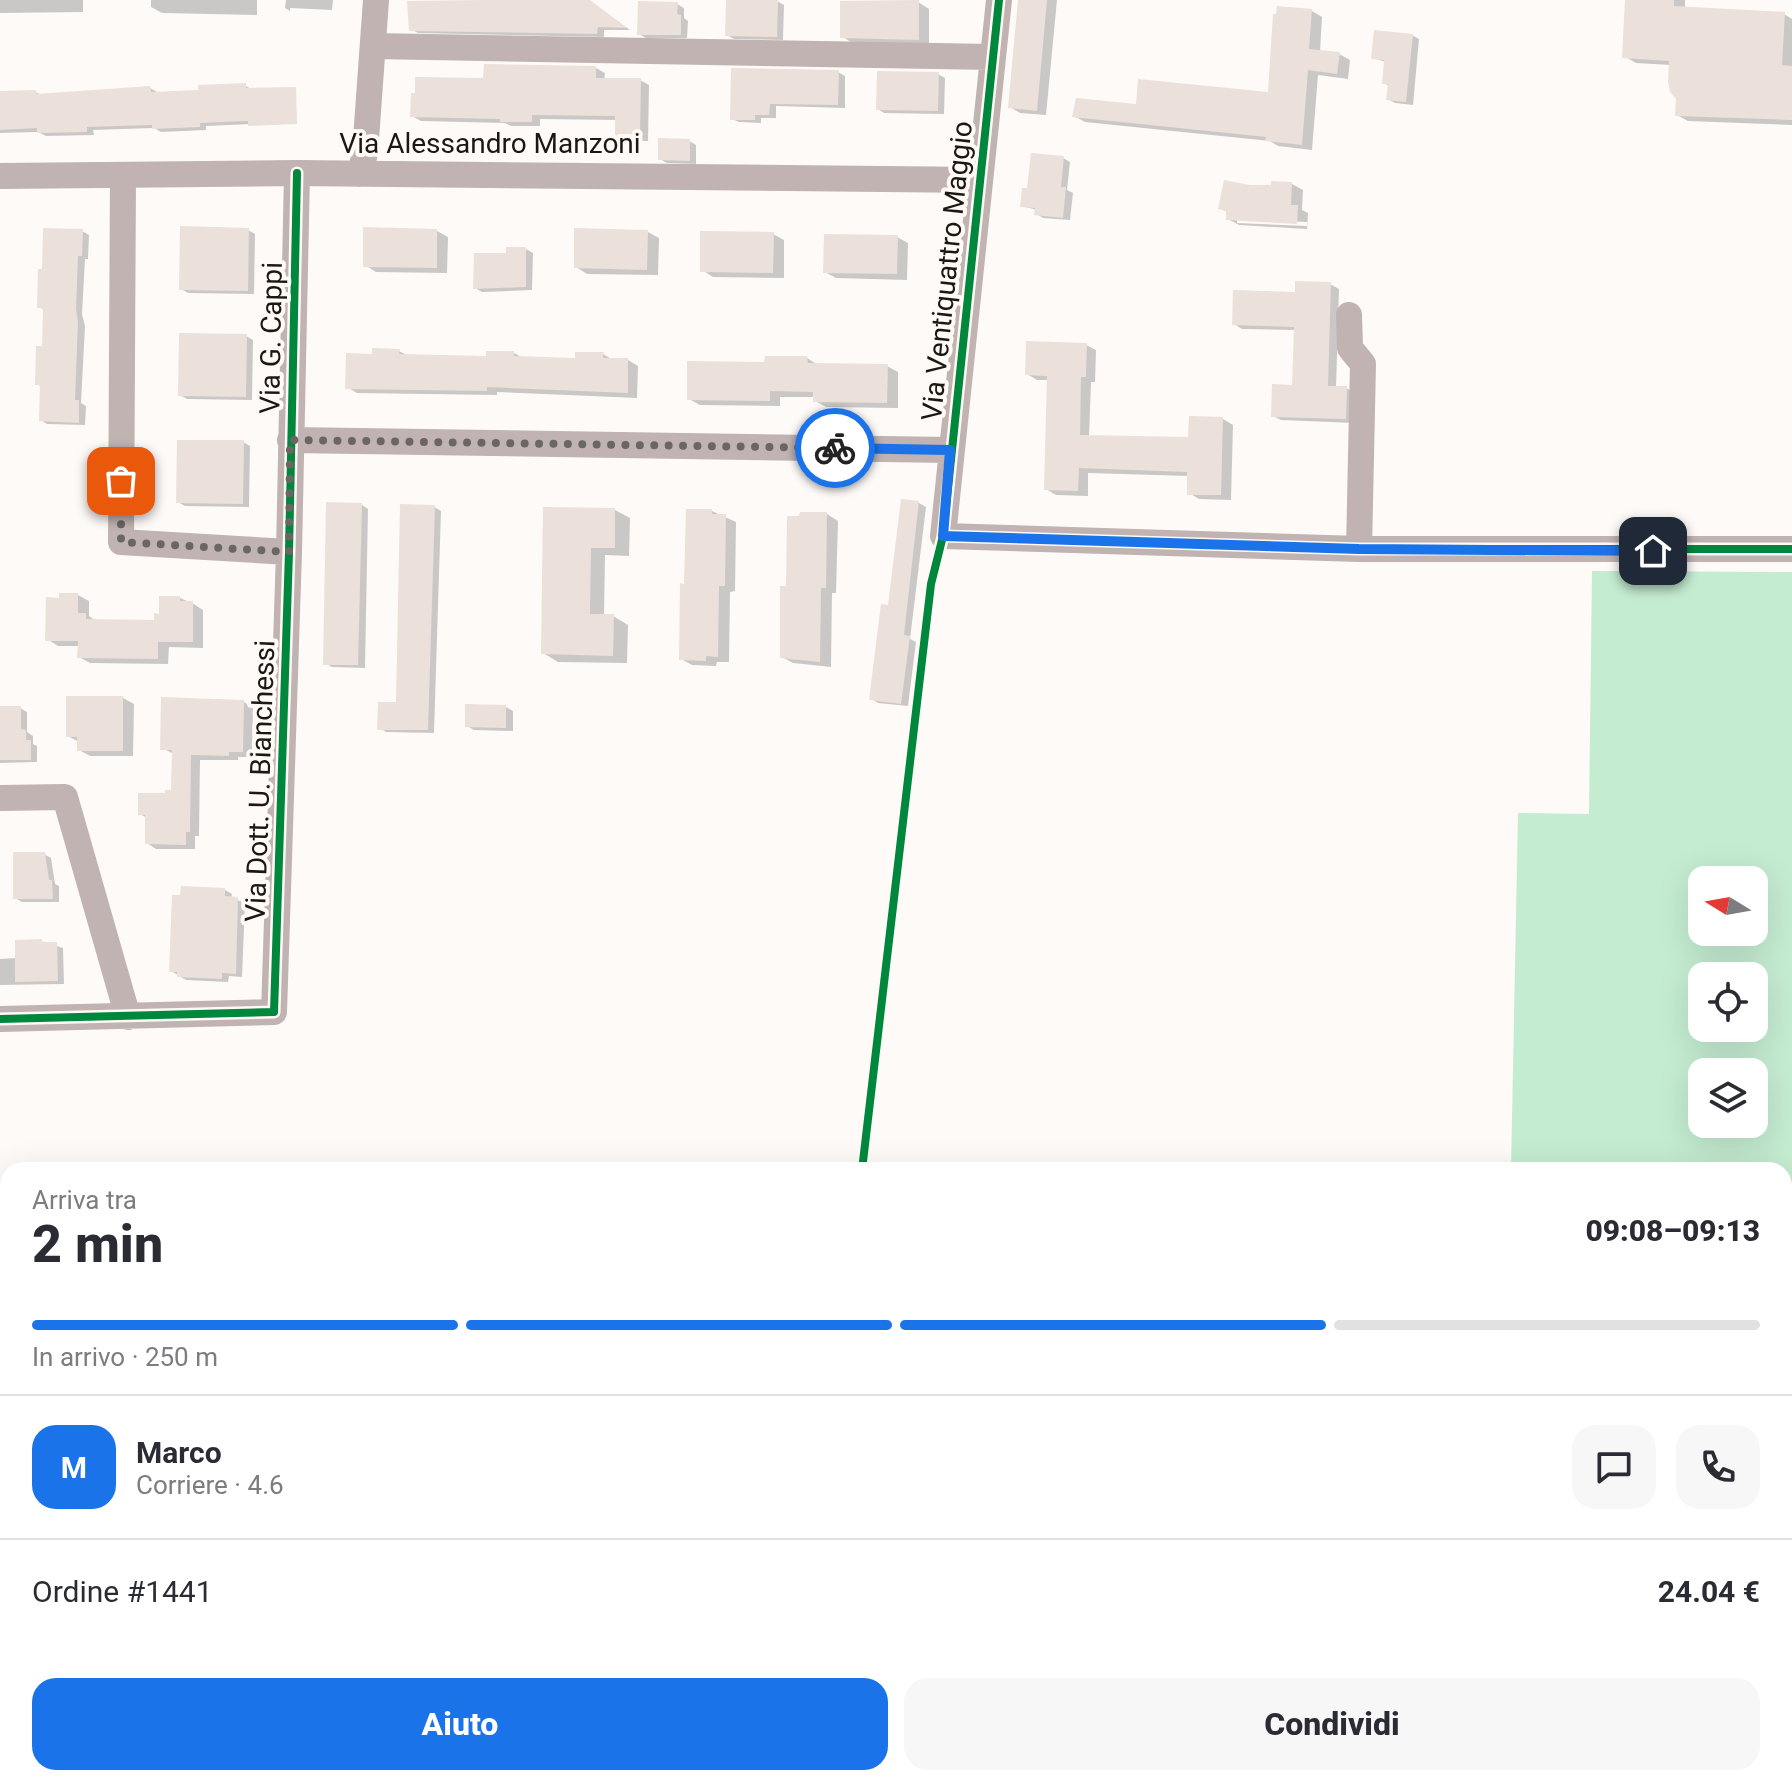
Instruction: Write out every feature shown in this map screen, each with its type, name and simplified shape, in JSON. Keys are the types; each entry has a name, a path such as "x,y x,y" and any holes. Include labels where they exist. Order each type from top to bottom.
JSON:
{"street":[{"path":"360,174 365,153 376,0"},
{"name":"Via Ventiquattro Maggio","path":"999,0 943,536 1359,549 1792,549"},
{"path":"373,46 992,57"},
{"name":"Via Alessandro Manzoni","path":"0,176 297,173 979,180"},
{"name":"Via G. Cappi","path":"289,552 297,173"},
{"path":"123,175 121,542 289,552"},
{"path":"1349,315 1350,348 1363,364 1359,549"},
{"name":"Via G. Cappi","path":"290,440 950,450"},
{"name":"Via Dott. U. Bianchessi","path":"128,1017 274,1012 289,552"},
{"path":"0,798 65,797 128,1017 0,1019"}],"green space":[{"path":"1592,571 1792,572 1792,1162 1511,1162 1518,813 1589,814"}],"building":[{"path":"590,0 627,28 598,27 597,34 409,31 407,1"},
{"path":"726,0 778,0 777,37 725,36"},
{"path":"919,0 919,40 840,38 840,1"},
{"path":"1018,0 1047,0 1037,111 1008,108"},
{"path":"1625,0 1674,0 1674,6 1785,12 1782,65 1792,66 1792,120 1675,116 1676,99 1670,92 1668,82 1669,61 1622,58"},
{"path":"638,1 678,2 681,35 637,35"},
{"path":"1277,6 1312,9 1309,49 1340,52 1337,74 1308,70 1302,145 1265,141 1266,137 1072,117 1076,98 1136,104 1138,79 1268,92 1273,14 1276,14"},
{"path":"1374,30 1413,34 1406,102 1386,100 1388,84 1382,84 1384,60 1371,59"},
{"path":"484,64 596,66 596,78 641,78 640,137 615,137 615,116 532,115 532,122 410,117 415,77 483,78"},
{"path":"731,68 839,70 838,105 770,104 769,115 755,115 755,120 730,120"},
{"path":"877,71 939,72 938,111 876,110"},
{"path":"246,83 246,88 296,87 297,124 248,126 248,121 152,129 152,125 87,127 87,132 37,133 37,128 0,130 0,91 36,90 36,94 150,86 151,92 198,90 198,85"},
{"path":"658,138 690,139 690,161 658,160"},
{"path":"1031,153 1064,156 1061,187 1066,187 1063,218 1034,215 1035,208 1020,207 1022,188 1027,188"},
{"path":"1224,180 1250,185 1271,185 1271,181 1292,182 1291,205 1298,205 1297,224 1226,220 1226,211 1218,209"},
{"path":"180,226 249,228 248,291 179,290"},
{"path":"363,227 437,229 437,268 363,267"},
{"path":"43,228 83,229 82,256 78,256 76,309 75,400 79,400 79,423 39,421 40,385 35,385 36,346 42,346 43,308 37,308"},
{"path":"574,228 648,230 647,270 574,268"},
{"path":"700,231 774,232 773,273 700,272"},
{"path":"824,234 898,235 897,274 823,273"},
{"path":"506,247 526,247 526,287 473,289 474,253 506,253"},
{"path":"1295,281 1331,282 1328,386 1347,386 1346,419 1271,417 1272,384 1292,385 1294,327 1232,325 1233,290 1295,292"},
{"path":"179,333 247,334 246,397 178,396"},
{"path":"1026,341 1087,343 1086,377 1081,377 1080,435 1188,437 1189,416 1223,417 1221,495 1187,495 1187,472 1079,468 1078,491 1044,490 1047,376 1025,375"},
{"path":"372,348 400,349 399,354 486,356 486,351 514,351 514,356 575,358 575,352 604,352 603,358 628,358 628,393 487,387 487,391 345,389 346,353 372,354"},
{"path":"765,356 807,356 808,363 888,364 887,403 813,402 813,392 770,391 770,401 687,400 687,361 764,362"},
{"path":"177,440 244,440 243,504 176,503"},
{"path":"901,499 919,501 904,635 910,636 901,704 869,700 881,604 888,605"},
{"path":"326,502 362,503 358,665 323,665"},
{"path":"400,504 435,505 428,730 377,730 378,702 396,702"},
{"path":"543,507 615,508 615,548 591,548 590,614 614,614 613,656 541,654"},
{"path":"686,509 712,509 712,514 726,514 725,586 719,586 718,657 706,656 706,661 679,660 680,583 684,584"},
{"path":"800,512 827,512 826,588 821,588 820,662 780,658 780,586 786,586 787,516 799,516"},
{"path":"59,593 78,593 78,613 86,613 86,619 154,620 154,613 159,614 159,596 180,596 180,601 193,601 193,642 158,642 158,659 77,658 78,641 45,641 46,597 59,598"},
{"path":"66,696 123,696 123,751 77,751 77,737 66,737"},
{"path":"161,697 244,700 243,752 229,752 229,756 191,755 190,832 186,832 186,845 145,844 145,815 138,815 138,793 165,793 165,790 171,790 172,750 160,750"},
{"path":"465,704 506,705 506,728 465,727"},
{"path":"0,706 21,706 21,729 26,730 26,740 31,740 31,760 0,760"},
{"path":"13,852 45,852 53,899 13,899"},
{"path":"181,886 225,888 225,896 238,897 236,974 222,973 222,979 177,977 177,972 169,972 172,895 180,895"},
{"path":"42,939 42,942 57,942 58,981 15,982 15,940"}],"cycle path":[{"path":"863,1162 931,584 943,536 999,0"},
{"path":"0,1019 274,1012 297,173"},
{"path":"943,536 1359,549 1792,549"}],"way so far":[{"path":"121,481 121,542 289,552 290,440 835,448"}],"route":[{"path":"835,448 950,450 943,536 1359,549 1653,551"}]}
